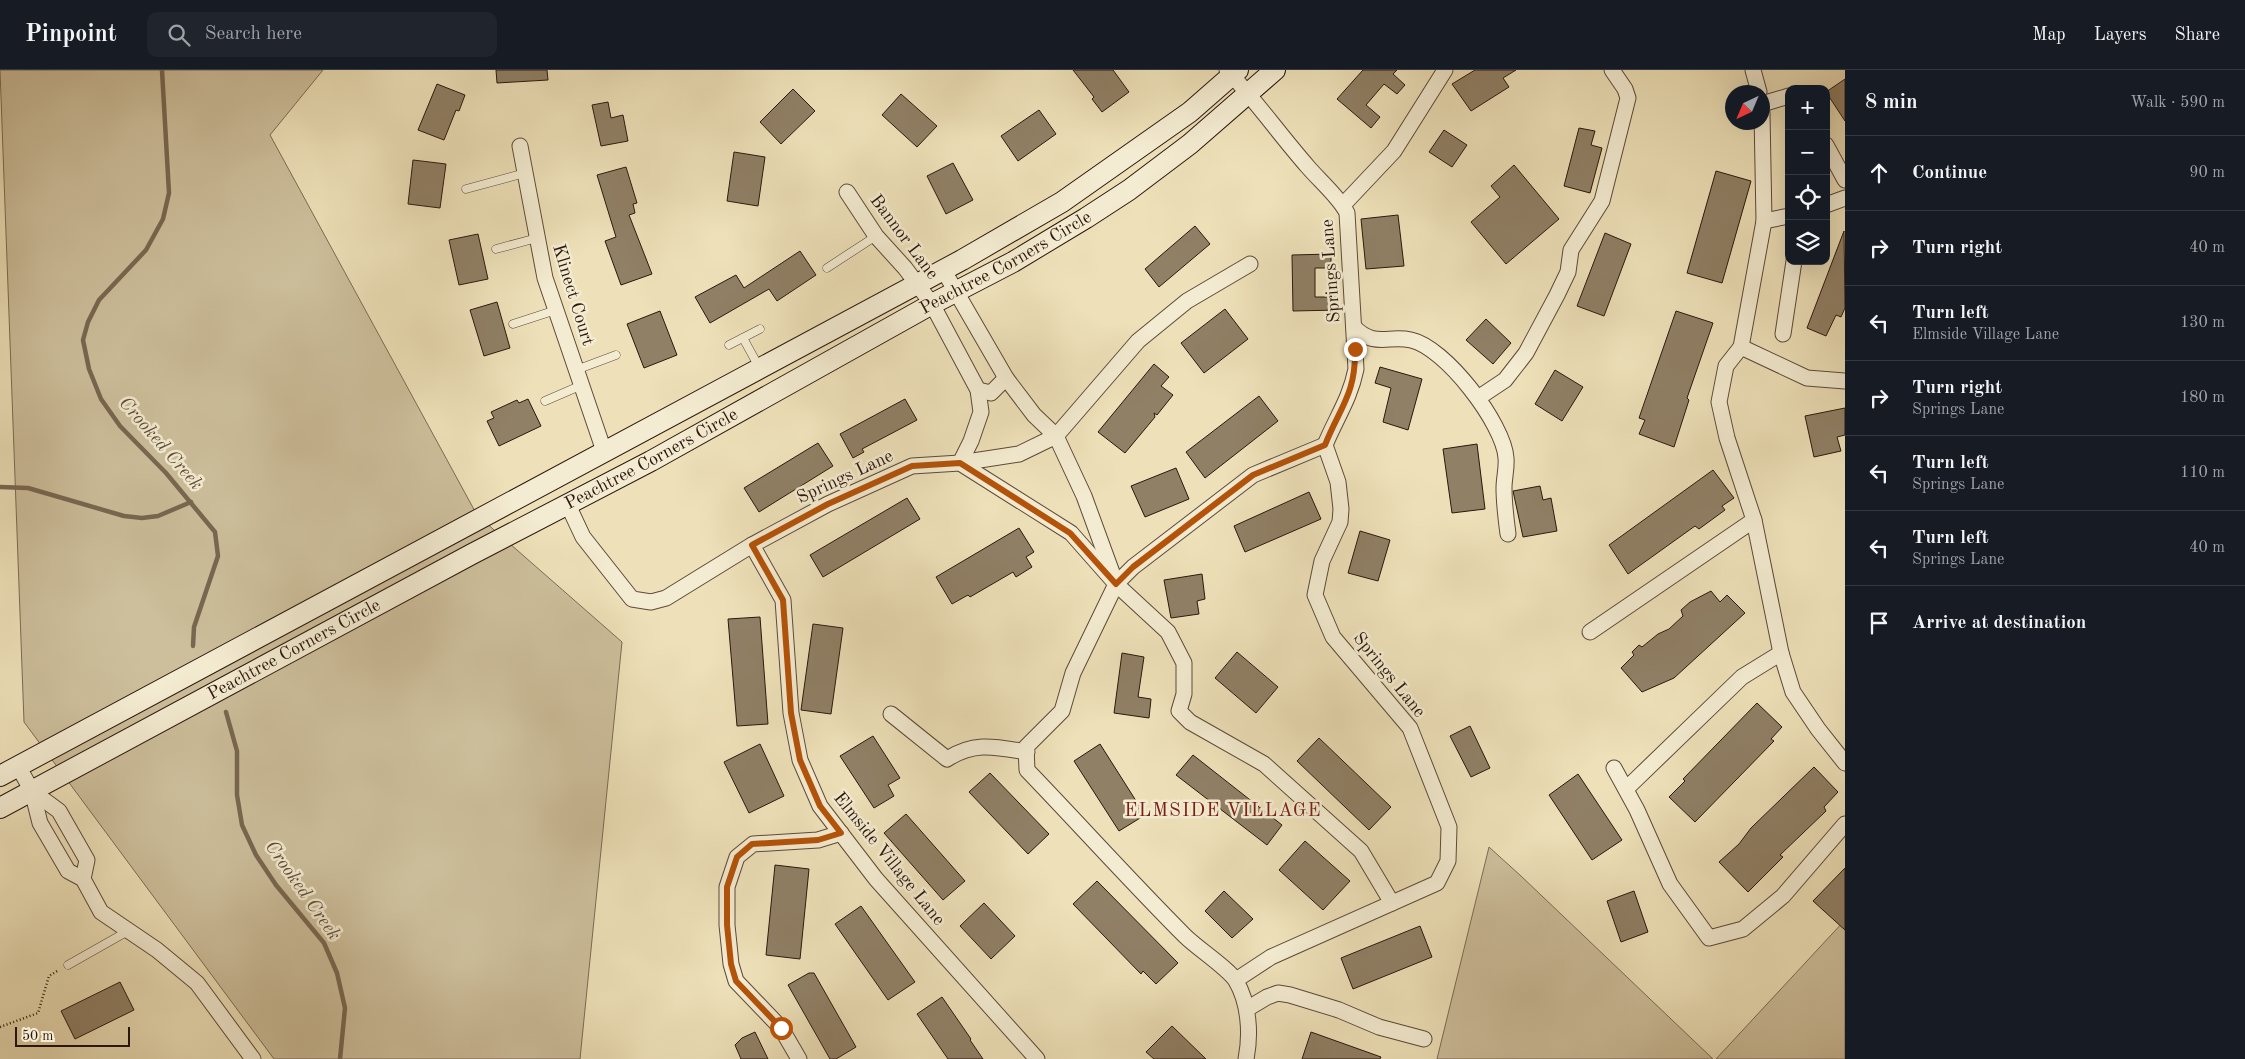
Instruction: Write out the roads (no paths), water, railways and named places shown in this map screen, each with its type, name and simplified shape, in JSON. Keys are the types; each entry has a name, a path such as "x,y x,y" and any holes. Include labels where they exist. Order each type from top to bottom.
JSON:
{"street":[{"name":"Peachtree Corners Circle","path":"0,808 472,554 568,505 957,292 1086,218 1128,190 1190,144 1275,70"},
{"path":"1343,205 1394,151 1445,70"},
{"path":"1478,398 1505,380 1526,353 1568,272 1571,250 1602,201 1628,98 1625,89 1612,70"},
{"path":"1753,70 1757,85"},
{"name":"Peachtree Corners Circle","path":"0,776 604,451 944,271 1062,202 1152,140 1232,72"},
{"path":"1232,72 1248,94"},
{"name":"Springs Lane","path":"1236,980 1271,957 1437,883 1448,861 1449,827 1410,728 1333,637 1315,595 1322,561 1340,522 1341,509 1338,482 1325,445 1332,427 1343,411 1356,369 1347,213 1343,205 1320,181 1248,94"},
{"path":"1770,102 1785,97"},
{"path":"1762,130 1764,222 1741,347 1726,366 1719,402 1727,438 1754,520 1781,653 1793,692 1818,729 1845,763"},
{"name":"Klinect Court","path":"520,146 545,278 604,451"},
{"path":"1830,152 1845,180"},
{"name":"Bannor Lane","path":"847,192 876,236 905,268 932,304"},
{"path":"1830,204 1845,198"},
{"path":"1764,222 1785,217"},
{"name":"Springs Lane","path":"752,545 828,504 912,466 960,463 1020,454 1056,436 1138,341 1187,301 1250,264"},
{"path":"1783,334 1793,265"},
{"path":"944,271 1006,378 1034,414 1056,436 1084,496 1116,584"},
{"path":"932,304 978,390 981,412 971,441 960,463 1070,533 1116,584 1168,632 1184,663 1184,694 1180,711 1190,722 1264,764 1361,851 1392,902"},
{"path":"1354,327 1371,339 1411,340 1419,344 1442,360 1478,398 1492,420 1507,457 1504,488 1508,534"},
{"path":"1741,347 1806,378 1845,381"},
{"path":"978,390 991,393 1006,378"},
{"path":"1246,1059 1249,1046 1247,1009 1236,980 1186,937 1027,770 1026,747 1062,712 1073,673 1116,584 1133,567 1253,475 1325,445"},
{"path":"568,505 583,537 632,599 651,602 666,598 752,545"},
{"path":"1590,632 1754,520"},
{"name":"Elmside Village Lane","path":"752,545 783,600 791,713 800,760 820,806 882,886 1037,1059"},
{"path":"1626,790 1742,678 1781,653"},
{"path":"891,714 947,760 960,751 981,746 1027,752"},
{"path":"18,766 32,791 40,823 68,871 83,879 101,912 157,950 197,982 253,1059"},
{"path":"1614,768 1670,884 1710,938 1743,929 1776,902 1845,824"},
{"path":"32,791 59,811 87,860 83,879"},
{"path":"799,1059 781,1028 736,981 731,964 727,925 727,887 737,857 752,844 818,840 841,833"},
{"path":"1247,1009 1278,993 1290,995 1339,1010 1379,1027 1424,1039"}],"lane":[{"path":"466,190 525,173"},
{"path":"827,268 876,236"},
{"path":"496,249 537,238"},
{"path":"514,324 556,310"},
{"path":"729,345 760,328"},
{"path":"744,338 760,369"},
{"path":"576,370 616,355"},
{"path":"545,401 582,385"},
{"path":"68,965 128,931"}],"waterway":[{"name":"Crooked Creek","path":"162,70 169,193 163,219 146,250 99,300 88,322 83,340 89,369 101,399 120,426 166,473 215,532 218,556 194,627 193,646"},
{"path":"0,487 28,488 124,516 142,518 158,516 191,502"},
{"name":"Crooked Creek","path":"226,712 237,751 237,795 242,825 256,855 276,885 324,943 337,973 345,1008 340,1059"}],"district":[{"name":"ELMSIDE VILLAGE","path":"1223,811"}]}
